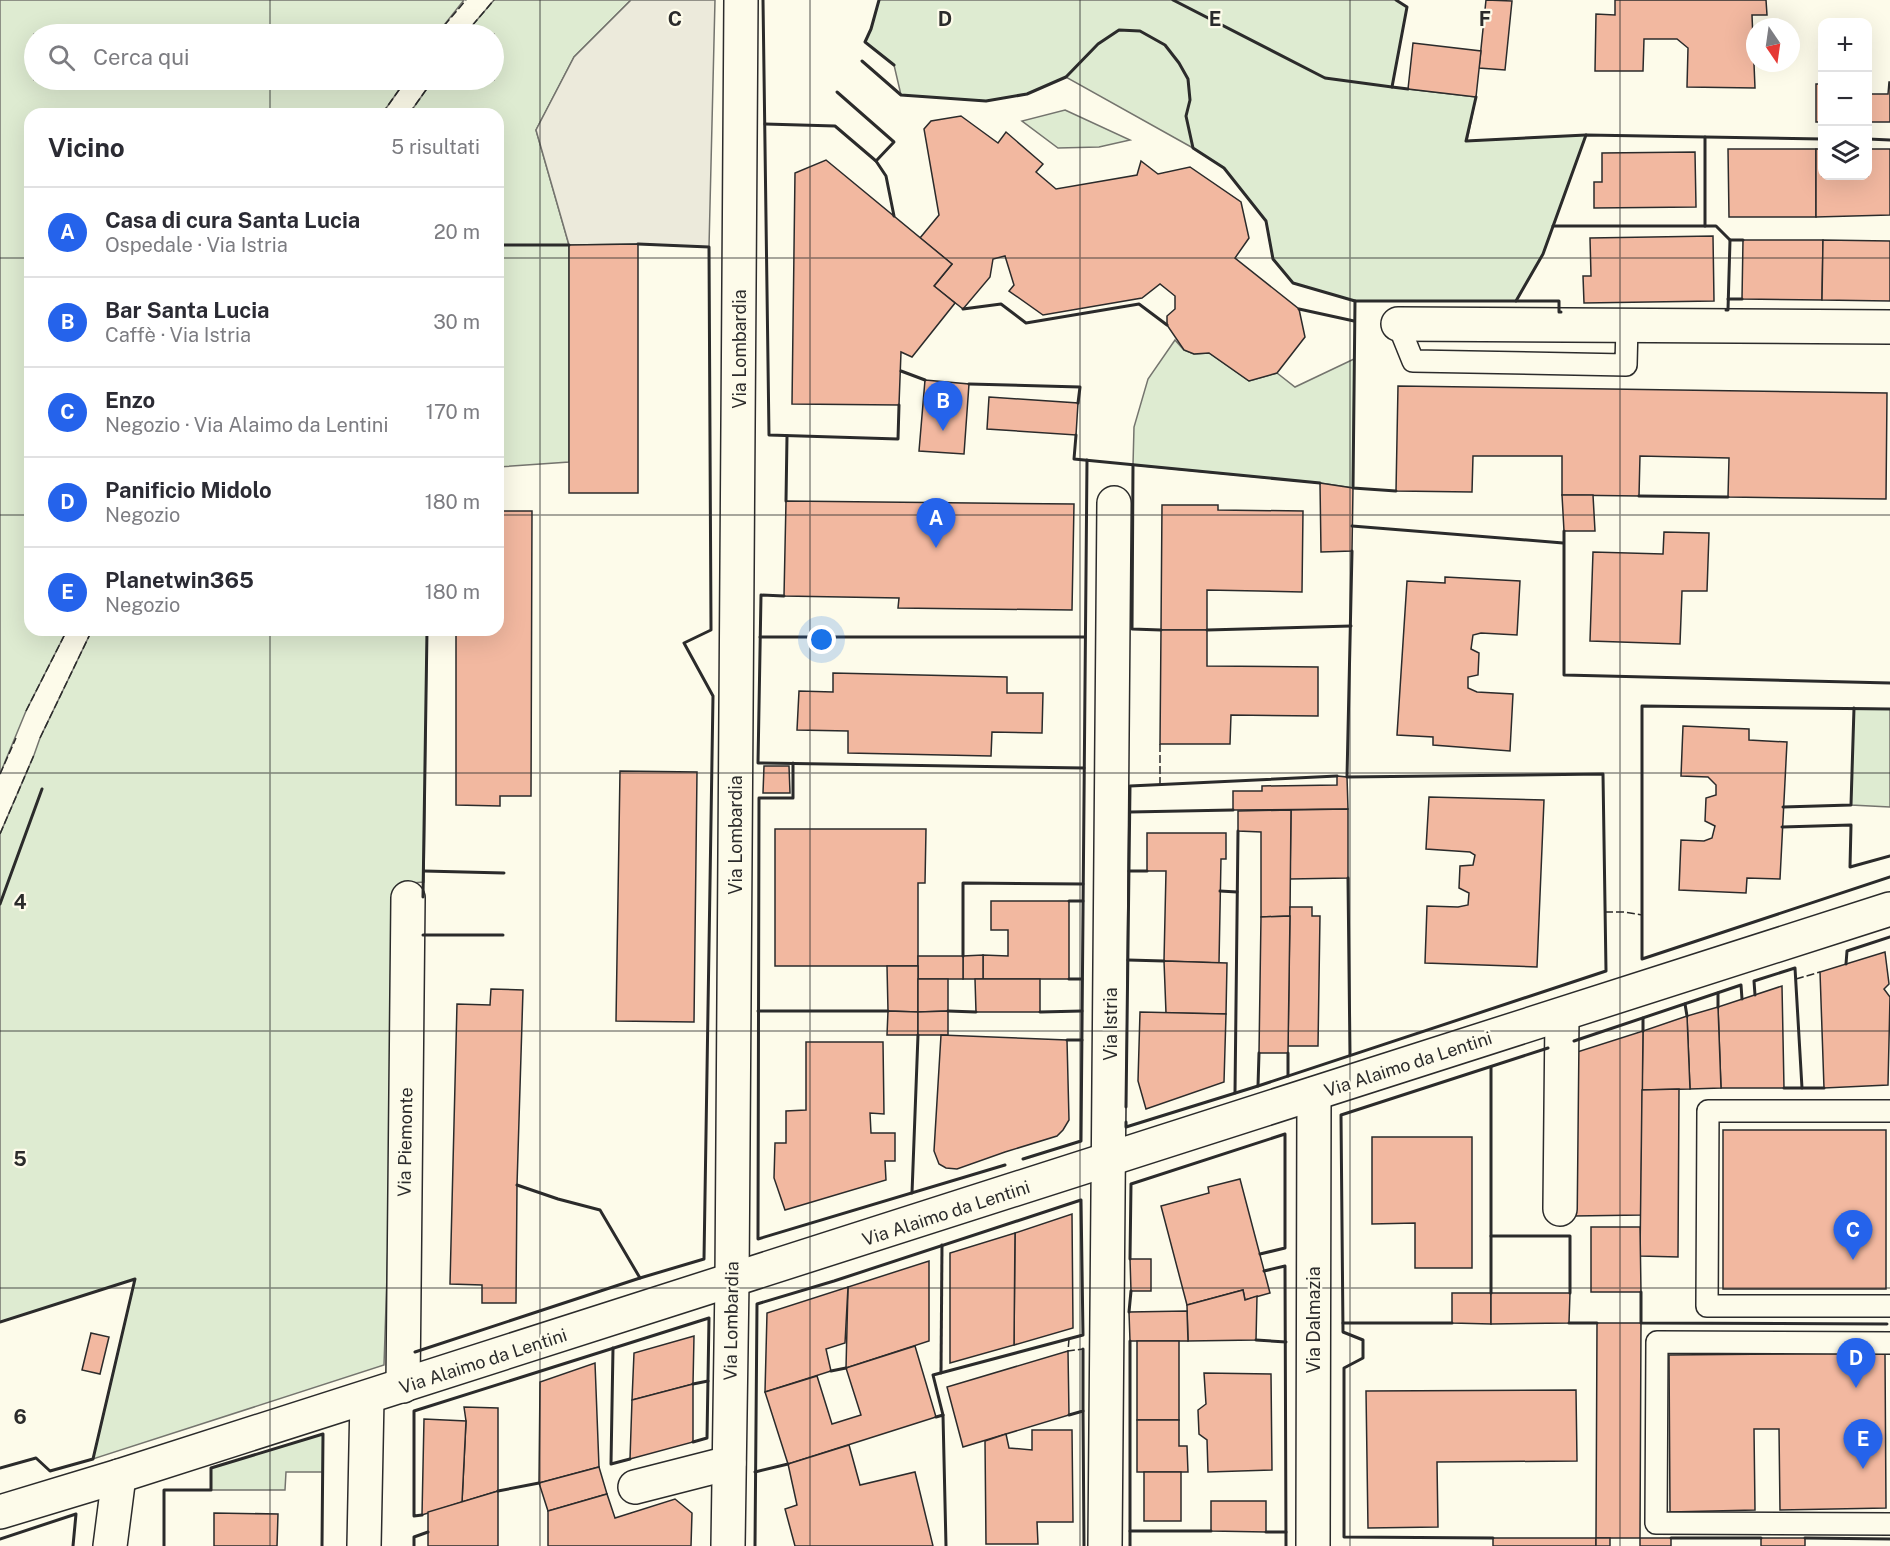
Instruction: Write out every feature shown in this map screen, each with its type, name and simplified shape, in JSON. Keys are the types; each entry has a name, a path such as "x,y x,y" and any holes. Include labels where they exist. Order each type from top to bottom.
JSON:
{"street":[{"name":"Via Lombardia","path":"728,1546 741,8"},
{"path":"1398,324 1890,327"},
{"name":"Via Istria","path":"1105,1546 1114,503"},
{"name":"Via Piemonte","path":"403,1386 408,898"},
{"name":"Via Alaimo da Lentini","path":"0,1512 1109,1161 1890,909"},
{"path":"1560,1209 1562,1015"},
{"name":"Via Dalmazia","path":"1313,1546 1314,1094"},
{"path":"364,1546 366,1398"},
{"path":"635,1487 729,1463"},
{"path":"110,1546 119,1476"}],"lane":[{"path":"1890,1111 1708,1111 1707,1306 1890,1306"},
{"path":"1890,1343 1657,1342 1656,1523 1890,1524"}],"green space":[{"path":"0,0 464,0 445,24 24,24 24,90 399,90 386,108 24,108 24,636 64,636 26,711 0,774"},
{"path":"494,0 631,0 574,57 536,130 569,245 569,462 504,467 504,108 413,108 426,90 504,90 504,24 474,24"},
{"path":"879,0 1396,0 1407,7 1392,87 1476,97 1467,141 1586,135 1543,254 1516,301 1355,301 1293,283 1273,259 1266,221 1224,168 1193,148 1066,77 1027,94 986,101 901,95 894,65 865,42"},
{"path":"1065,110 1130,140 1099,147 1058,148 1022,121"},
{"path":"1175,340 1184,350 1194,354 1209,353 1249,381 1277,373 1295,387 1354,359 1353,488 1133,465 1134,427 1148,379"},
{"path":"89,636 427,636 424,882 400,884 384,1365 93,1459 135,1279 0,1322 0,834 40,738"},
{"path":"1854,708 1890,709 1890,807 1851,805"},
{"path":"323,1434 323,1472 286,1472 285,1490 211,1490 211,1468"}],"shaded area":[{"path":"631,0 715,0 709,247 638,244 569,245 536,130 574,57"}],"building":[{"path":"1486,0 1512,1 1505,70 1479,68"},
{"path":"1615,0 1766,0 1767,15 1752,15 1752,18 1746,18 1746,72 1754,72 1755,88 1687,87 1688,48 1677,39 1644,39 1643,71 1595,71 1596,14 1615,15"},
{"path":"1413,43 1481,51 1476,97 1408,89"},
{"path":"1890,82 1890,122 1872,122 1872,94 1888,94"},
{"path":"1816,84 1818,84 1818,122 1816,122"},
{"path":"961,116 998,143 1006,132 1043,164 1036,172 1056,189 1137,175 1141,161 1158,174 1190,167 1241,202 1249,238 1235,258 1299,309 1305,337 1277,373 1249,381 1209,353 1194,354 1184,350 1167,325 1167,316 1175,309 1175,296 1160,284 1142,298 1043,315 1009,291 1014,285 1005,256 993,259 990,277 963,309 934,286 952,264 920,238 939,215 924,129 931,121"},
{"path":"1728,149 1816,149 1816,217 1729,217"},
{"path":"1816,149 1818,149 1818,180 1872,180 1872,149 1890,149 1890,215 1816,217"},
{"path":"1695,152 1696,207 1594,208 1594,182 1602,182 1602,153"},
{"path":"826,160 952,264 934,286 955,303 912,357 901,352 899,405 792,404 795,173"},
{"path":"1713,236 1714,301 1584,303 1583,276 1591,276 1590,238"},
{"path":"1743,240 1823,240 1822,300 1742,299"},
{"path":"1823,240 1890,241 1890,301 1822,300"},
{"path":"638,244 638,493 569,493 569,245"},
{"path":"925,380 969,384 964,454 919,451"},
{"path":"1398,386 1887,393 1886,499 1728,497 1729,458 1640,456 1639,496 1562,495 1562,456 1473,456 1472,492 1396,491"},
{"path":"989,397 1078,403 1076,435 987,429"},
{"path":"1320,483 1353,488 1352,551 1321,552"},
{"path":"1562,495 1593,495 1595,531 1564,531"},
{"path":"786,501 1074,504 1072,610 898,608 899,598 784,596"},
{"path":"1162,505 1218,505 1218,510 1303,511 1302,592 1207,590 1207,630 1161,630"},
{"path":"504,511 532,511 531,796 500,796 500,806 456,805 456,636 504,636"},
{"path":"1664,532 1709,533 1707,591 1682,591 1680,644 1590,641 1593,552 1663,554"},
{"path":"1445,577 1520,581 1517,635 1481,633 1473,635 1471,649 1479,653 1478,675 1468,677 1468,688 1477,692 1513,694 1510,751 1433,745 1433,737 1397,735 1407,581 1445,583"},
{"path":"1161,630 1207,630 1207,666 1318,667 1318,716 1231,715 1230,744 1160,744"},
{"path":"833,673 1007,677 1007,693 1043,693 1042,733 992,732 991,756 848,753 848,731 797,730 799,691 833,692"},
{"path":"1683,726 1749,729 1749,740 1787,742 1780,879 1747,878 1746,893 1679,890 1681,840 1704,841 1712,838 1715,826 1705,821 1706,798 1716,795 1716,785 1708,777 1681,776"},
{"path":"764,766 789,766 790,793 763,793"},
{"path":"620,771 697,772 694,1022 616,1021"},
{"path":"1337,776 1347,777 1348,809 1233,810 1233,791 1262,791 1262,786 1337,785"},
{"path":"1429,797 1544,800 1537,967 1425,963 1427,906 1468,905 1469,893 1459,888 1460,866 1473,865 1475,855 1470,852 1426,849"},
{"path":"1348,809 1348,878 1290,879 1291,810"},
{"path":"1291,810 1290,916 1261,917 1261,832 1238,831 1238,811"},
{"path":"775,829 926,829 925,883 918,883 918,966 775,966"},
{"path":"1147,833 1226,833 1226,859 1221,859 1219,963 1164,961 1166,871 1147,871"},
{"path":"991,901 1069,901 1069,979 983,979 983,955 1008,956 1008,930 991,930"},
{"path":"1290,907 1312,907 1312,916 1320,916 1318,1046 1288,1046"},
{"path":"1290,916 1288,1053 1259,1053 1261,917"},
{"path":"1885,952 1889,984 1884,989 1890,997 1888,1085 1824,1088 1820,972"},
{"path":"983,955 983,979 963,979 963,956"},
{"path":"918,956 963,956 963,979 918,979"},
{"path":"1164,961 1227,963 1226,1014 1166,1013"},
{"path":"887,966 918,966 918,1012 888,1011"},
{"path":"918,979 948,979 948,1011 918,1012"},
{"path":"975,979 1040,979 1040,1012 976,1012"},
{"path":"1782,986 1784,1088 1721,1088 1718,1007"},
{"path":"491,989 523,990 516,1303 482,1303 482,1285 450,1284 457,1004 490,1005"},
{"path":"1718,1007 1721,1088 1690,1089 1687,1016"},
{"path":"888,1011 918,1012 918,1035 887,1035"},
{"path":"948,1011 948,1035 918,1035 918,1012"},
{"path":"1140,1012 1226,1014 1224,1082 1146,1109 1138,1081"},
{"path":"1687,1016 1690,1089 1642,1090 1643,1031"},
{"path":"1643,1031 1641,1215 1574,1216 1574,1053"},
{"path":"941,1035 1067,1040 1069,1120 1063,1130 1057,1136 957,1169 946,1168 939,1164 934,1151"},
{"path":"806,1042 883,1042 884,1114 870,1113 871,1133 895,1133 895,1161 885,1161 886,1180 785,1210 774,1178 775,1143 786,1143 786,1111 806,1110"},
{"path":"1679,1089 1678,1257 1640,1256 1642,1090"},
{"path":"1723,1130 1886,1130 1886,1289 1723,1289"},
{"path":"1372,1137 1472,1137 1472,1268 1415,1268 1415,1223 1372,1224"},
{"path":"1240,1179 1270,1293 1245,1300 1243,1290 1187,1305 1161,1206 1209,1193 1208,1187"},
{"path":"1072,1214 1073,1328 1014,1345 1015,1233"},
{"path":"1591,1227 1640,1227 1641,1292 1591,1292"},
{"path":"1015,1233 1014,1345 950,1363 950,1253"},
{"path":"1130,1259 1151,1259 1151,1291 1131,1291"},
{"path":"929,1261 929,1341 846,1368 848,1287"},
{"path":"848,1287 845,1343 826,1349 831,1371 765,1392 767,1313"},
{"path":"1243,1290 1245,1300 1257,1296 1256,1340 1188,1341 1187,1305"},
{"path":"1452,1293 1491,1293 1491,1324 1452,1323"},
{"path":"1491,1293 1570,1293 1569,1323 1491,1324"},
{"path":"1187,1311 1188,1341 1130,1341 1129,1312"},
{"path":"1597,1323 1641,1323 1640,1538 1596,1538"},
{"path":"91,1333 109,1337 100,1374 82,1370"},
{"path":"694,1336 693,1384 632,1400 634,1353"},
{"path":"1137,1341 1179,1341 1179,1420 1137,1420"},
{"path":"915,1346 936,1417 788,1464 765,1392 817,1376 832,1424 861,1415 846,1368"},
{"path":"1068,1351 1069,1415 963,1447 947,1387"},
{"path":"1885,1353 1886,1508 1780,1510 1779,1429 1754,1429 1755,1510 1670,1512 1669,1355"},
{"path":"595,1363 599,1467 539,1483 540,1382"},
{"path":"1204,1373 1271,1374 1272,1470 1208,1472 1207,1440 1199,1434 1198,1410 1206,1404"},
{"path":"693,1384 693,1442 630,1459 632,1400"},
{"path":"1576,1390 1577,1461 1437,1462 1438,1527 1368,1528 1366,1391"},
{"path":"464,1407 498,1408 498,1491 462,1502 466,1421"},
{"path":"424,1419 466,1421 462,1502 422,1515"},
{"path":"1137,1420 1179,1420 1179,1446 1187,1446 1188,1472 1137,1472"},
{"path":"1032,1430 1072,1430 1073,1522 1037,1522 1038,1544 986,1544 985,1441 1006,1434 1009,1448 1032,1450"},
{"path":"849,1445 860,1485 915,1472 933,1546 795,1546 785,1509 797,1505 788,1464"},
{"path":"599,1467 607,1494 548,1511 539,1483"},
{"path":"1144,1472 1181,1472 1181,1521 1144,1521"},
{"path":"498,1491 498,1546 428,1546 428,1512"},
{"path":"607,1494 615,1518 675,1499 692,1513 691,1546 548,1546 548,1511"},
{"path":"1211,1501 1266,1501 1266,1532 1211,1531"},
{"path":"214,1513 278,1514 277,1546 214,1546"},
{"path":"1493,1538 1596,1538 1596,1546 1493,1546"},
{"path":"1596,1538 1610,1538 1610,1546 1596,1546"},
{"path":"1640,1538 1671,1538 1671,1546 1640,1546"},
{"path":"1761,1538 1805,1538 1805,1546 1761,1546"}],"fence":[{"path":"446,24 466,0"},
{"path":"474,24 494,0"},
{"path":"386,108 399,90"},
{"path":"413,108 426,90"},
{"path":"26,711 64,636"},
{"path":"40,738 89,636"},
{"path":"0,774 16,738"},
{"path":"1160,744 1160,784"},
{"path":"0,834 34,755"},
{"path":"1605,912 1642,915"},
{"path":"1796,979 1820,972"},
{"path":"1069,1339 1068,1351 1083,1349"}],"wall":[{"path":"763,0 769,435 898,439 899,405"},
{"path":"879,0 865,42 894,65"},
{"path":"1173,0 1325,78 1392,87"},
{"path":"1396,0 1407,7 1392,87 1408,89"},
{"path":"862,61 901,95 986,101 1027,94 1066,77 1098,44 1119,30 1140,31 1165,45 1179,63 1188,79 1190,100 1186,116 1193,148 1224,168 1266,221 1273,259 1293,283 1355,301"},
{"path":"765,124 835,126 876,161 894,142 837,92"},
{"path":"1476,97 1466,141 1586,135"},
{"path":"1516,301 1543,254 1586,135 1818,139"},
{"path":"1705,137 1705,226"},
{"path":"1872,139 1890,140"},
{"path":"876,161 886,176 894,216"},
{"path":"1553,226 1716,226 1730,240 1728,310 1726,310"},
{"path":"1730,240 1743,240"},
{"path":"415,1352 704,1259 713,696 684,643 711,630 709,247 638,244"},
{"path":"504,245 569,245"},
{"path":"1728,299 1742,299"},
{"path":"1396,491 1353,488 1355,301 1559,301 1559,312 1561,312"},
{"path":"963,309 1001,304 1026,323 1139,304 1167,325"},
{"path":"1299,309 1354,321"},
{"path":"901,371 925,380"},
{"path":"969,384 1080,387 1078,403"},
{"path":"1076,435 1074,459 1320,483"},
{"path":"786,501 787,436"},
{"path":"1023,1159 1081,1141 1087,460"},
{"path":"1133,465 1132,629 1161,630"},
{"path":"1639,496 1728,497"},
{"path":"1352,526 1563,543"},
{"path":"1564,531 1564,675 1890,683"},
{"path":"1126,1122 1126,1127 1258,1086 1606,971 1603,774 1347,777 1352,551"},
{"path":"784,596 761,595 758,763 1084,768"},
{"path":"1207,630 1351,626"},
{"path":"423,897 427,636"},
{"path":"760,637 1085,637"},
{"path":"1890,709 1642,706 1642,959 1890,877"},
{"path":"1783,807 1851,805 1854,708"},
{"path":"793,763 793,798 759,798 758,1239 1005,1165"},
{"path":"1126,1107 1130,786 1337,776"},
{"path":"0,904 42,789"},
{"path":"1130,812 1233,810"},
{"path":"1782,827 1851,825 1850,867 1890,856"},
{"path":"1235,1093 1238,831"},
{"path":"424,871 504,873"},
{"path":"1129,871 1147,871"},
{"path":"1348,878 1350,1055"},
{"path":"963,956 963,883 1083,884"},
{"path":"1220,891 1237,892"},
{"path":"1069,901 1083,901"},
{"path":"423,935 503,935"},
{"path":"1846,964 1847,951 1890,937"},
{"path":"1128,960 1164,961"},
{"path":"1755,995 1754,981 1795,968 1802,1088"},
{"path":"1069,979 1082,979"},
{"path":"1574,1041 1741,985 1742,999"},
{"path":"1718,993 1718,1007"},
{"path":"1685,1004 1687,1016"},
{"path":"758,1011 888,1011"},
{"path":"948,1011 976,1012"},
{"path":"1040,1012 1082,1011"},
{"path":"1643,1018 1643,1031"},
{"path":"912,1193 918,1035"},
{"path":"1067,1040 1082,1040"},
{"path":"1493,1538 1344,1537 1344,1368 1363,1358 1363,1340 1343,1332 1341,1115 1548,1048"},
{"path":"1258,1086 1259,1053"},
{"path":"1288,1053 1288,1076"},
{"path":"1491,1067 1491,1293"},
{"path":"1784,1088 1824,1088"},
{"path":"1130,1259 1131,1184 1285,1134 1285,1248 1260,1254"},
{"path":"517,1185 600,1210 640,1278"},
{"path":"755,1546 757,1304 1081,1200 1083,1335 933,1375 943,1415"},
{"path":"1491,1236 1570,1236 1570,1293"},
{"path":"941,1373 942,1245"},
{"path":"1264,1271 1285,1266 1286,1546"},
{"path":"0,1322 135,1279 93,1459 50,1471 36,1458 0,1468"},
{"path":"1129,1312 1131,1291"},
{"path":"1641,1292 1641,1323 1887,1324"},
{"path":"422,1515 414,1516 414,1411 709,1318 707,1438 693,1442"},
{"path":"1343,1323 1452,1323"},
{"path":"1569,1323 1597,1323"},
{"path":"1256,1340 1286,1342"},
{"path":"1130,1341 1130,1546"},
{"path":"613,1348 611,1464 630,1459"},
{"path":"1069,1415 1083,1411 1083,1349"},
{"path":"831,1371 846,1368"},
{"path":"693,1384 708,1381"},
{"path":"1083,1411 1084,1546"},
{"path":"936,1417 943,1415 946,1546"},
{"path":"164,1546 164,1490 211,1490 211,1468 323,1434 322,1546"},
{"path":"755,1472 788,1464"},
{"path":"498,1491 539,1483"},
{"path":"0,1539 76,1514 73,1546"},
{"path":"1130,1531 1211,1531"},
{"path":"414,1546 414,1537 428,1532"},
{"path":"1266,1532 1286,1532"},
{"path":"1671,1538 1761,1538"},
{"path":"1805,1538 1890,1539"}],"place":[{"name":"Bar Santa Lucia","path":"943,431"},
{"name":"Casa di cura Santa Lucia","path":"936,548"},
{"name":"Enzo","path":"1853,1260"},
{"name":"Panificio Midolo","path":"1856,1388"},
{"name":"Planetwin365","path":"1863,1469"}]}
